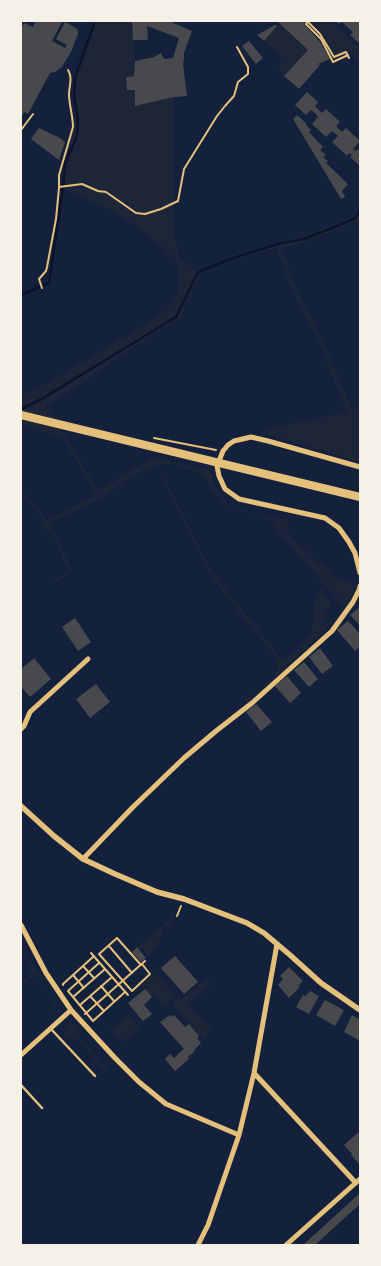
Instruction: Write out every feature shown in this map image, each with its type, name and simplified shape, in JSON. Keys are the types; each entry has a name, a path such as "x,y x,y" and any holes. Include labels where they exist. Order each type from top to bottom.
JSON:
{"main road":[{"path":"21,415 360,497"}],"street":[{"path":"360,467 251,437 234,440 228,445 217,466 225,489 239,499 325,518 339,528 352,548 358,561 360,573"},
{"path":"83,859 184,758 252,703 332,631 360,589"},
{"path":"21,729 30,712 88,658"},
{"path":"21,806 83,859 157,892 184,899 247,923 264,933 321,983 360,1010"},
{"path":"21,925 46,973 71,1010 139,1082 166,1104 239,1135"},
{"path":"198,1245 208,1225 239,1135 254,1073 277,944"},
{"path":"21,1055 71,1010"},
{"path":"254,1073 358,1181 286,1245"}],"lane":[{"path":"51,1028 95,1076"},
{"path":"21,1085 42,1108"}],"path":[{"path":"308,21 320,34 334,57 346,52 349,57 333,62 320,39 306,24 308,21"},
{"path":"60,187 82,184 98,191 106,192 136,213 145,214 178,201 184,169 217,116 234,96 238,82 248,74 248,67 237,47"},
{"path":"42,286 39,278 46,271 55,229 60,187 59,174 73,127 69,94 70,74 68,70"},
{"path":"21,130 33,114"},
{"path":"177,916 184,899"},
{"path":"117,938 141,965 150,974 132,991 99,954 117,938"},
{"path":"108,946 132,973"},
{"path":"91,953 128,995"},
{"path":"63,984 94,956"},
{"path":"86,1014 145,961"},
{"path":"68,991 100,963"},
{"path":"83,966 94,978"},
{"path":"105,969 74,999 79,1006 93,1021 125,992"},
{"path":"73,975 84,988"},
{"path":"79,1006 112,977"},
{"path":"101,986 114,1002"},
{"path":"90,996 104,1011"}],"shaded area":[{"path":"102,21 132,21 135,61 134,76 126,77 127,90 135,90 135,106 174,97 174,231 179,257 197,270 232,256 305,235 348,219 353,217 360,209 358,217 360,217 360,223 355,222 307,241 282,248 297,292 322,338 352,410 360,407 360,462 259,432 347,412 318,339 293,294 277,248 232,260 200,274 179,320 159,330 46,407 97,490 155,457 211,471 216,489 229,504 249,512 290,520 287,527 294,540 326,568 331,575 347,583 355,580 352,597 345,605 327,587 322,591 332,604 324,619 331,623 319,637 247,703 244,698 255,694 264,686 278,668 278,664 273,654 208,571 160,474 162,473 211,569 280,656 286,659 311,633 314,604 317,593 324,585 268,519 259,515 238,511 221,502 201,474 195,471 171,464 154,466 124,481 103,498 51,522 72,571 55,583 53,581 68,571 52,532 42,529 44,521 21,493 21,488 47,520 96,496 64,440 31,427 21,426 21,396 42,386 166,310 175,299 179,286 179,272 176,260 163,248 139,228 116,213 63,188 62,173 73,137 76,118 72,91 73,80 91,27 93,23"},
{"path":"311,21 331,21 360,48 360,63 347,51 335,56 322,33"},
{"path":"279,23 308,50 284,76 280,71 278,62 282,57 264,41"},
{"path":"173,909 174,915 171,928 164,926 158,947 148,956 142,948 140,950 137,947 173,916 171,913"},
{"path":"21,939 27,956 55,998 55,1012 51,1018 54,1006 53,998 41,980 35,974 21,987 21,982 33,971 23,952"},
{"path":"155,973 176,995 163,1007 141,985"},
{"path":"206,978 212,984 189,1005 211,1030 204,1041 172,1005 180,997 182,999"},
{"path":"128,1015 139,1027 121,1043 110,1030"},
{"path":"74,1023 79,1026 80,1037 107,1068 104,1071 78,1040 65,1037 64,1029 68,1024"}],"building":[{"path":"36,21 62,22 52,41 65,48 67,45 56,39 65,22 76,28 78,34 71,52 62,67 50,73 28,114 24,112 21,119 21,28 24,23 33,27"},
{"path":"132,21 169,21 192,31 184,53 183,64 187,96 135,106 135,90 127,90 126,77 134,76 135,61 154,57 161,53 164,59 173,58 179,38 147,26 148,40 133,40"},
{"path":"277,21 307,21 304,24 320,42 330,59 318,64 320,65 299,89 284,76 308,50"},
{"path":"335,21 360,21 360,44 350,35 353,32 342,22 339,24"},
{"path":"275,25 277,26 264,41 257,35"},
{"path":"249,41 263,58 256,64 242,46"},
{"path":"307,92 318,102 315,106 322,113 326,109 340,122 336,126 342,132 346,128 360,141 353,149 360,151 360,166 350,157 352,155 349,153 347,156 332,142 338,136 332,131 326,137 312,124 318,117 316,114 311,110 306,115 295,105"},
{"path":"297,115 307,124 311,130 309,132 323,147 320,150 326,155 323,157 328,161 326,163 348,184 342,191 345,197 341,199 293,119"},
{"path":"39,128 65,142 59,160 31,139"},
{"path":"360,607 360,623 359,624 350,615"},
{"path":"75,618 91,642 78,651 62,627"},
{"path":"348,621 360,634 360,646 355,651 337,630"},
{"path":"320,648 333,666 322,674 309,657"},
{"path":"34,658 51,679 30,697 21,687 21,669"},
{"path":"304,662 318,679 309,687 294,670"},
{"path":"287,676 301,693 290,703 275,686"},
{"path":"96,684 110,702 90,718 76,699"},
{"path":"256,704 272,722 261,731 246,712"},
{"path":"137,947 146,958 141,962 132,952"},
{"path":"175,956 198,982 184,994 161,968"},
{"path":"289,967 303,981 289,998 278,985 283,979 280,976"},
{"path":"145,989 152,997 144,1005 152,1014 143,1021 128,1003"},
{"path":"310,991 319,996 309,1014 296,1007 303,995 305,996"},
{"path":"325,1000 344,1010 335,1026 316,1015"},
{"path":"170,1015 172,1017 174,1015 185,1027 189,1024 199,1036 197,1038 201,1043 188,1057 189,1059 175,1071 165,1059 170,1054 174,1058 184,1049 160,1022"},
{"path":"352,1015 360,1020 360,1041 344,1032"},
{"path":"360,1131 360,1165 344,1145"},
{"path":"360,1193 360,1204 315,1245 303,1245"}],"waterway":[{"path":"21,295 49,283 65,164 77,136 78,119 74,96 75,78 94,24"},
{"path":"21,409 40,400 176,317 198,272 233,258 278,244 307,238 354,219 360,211"}]}
